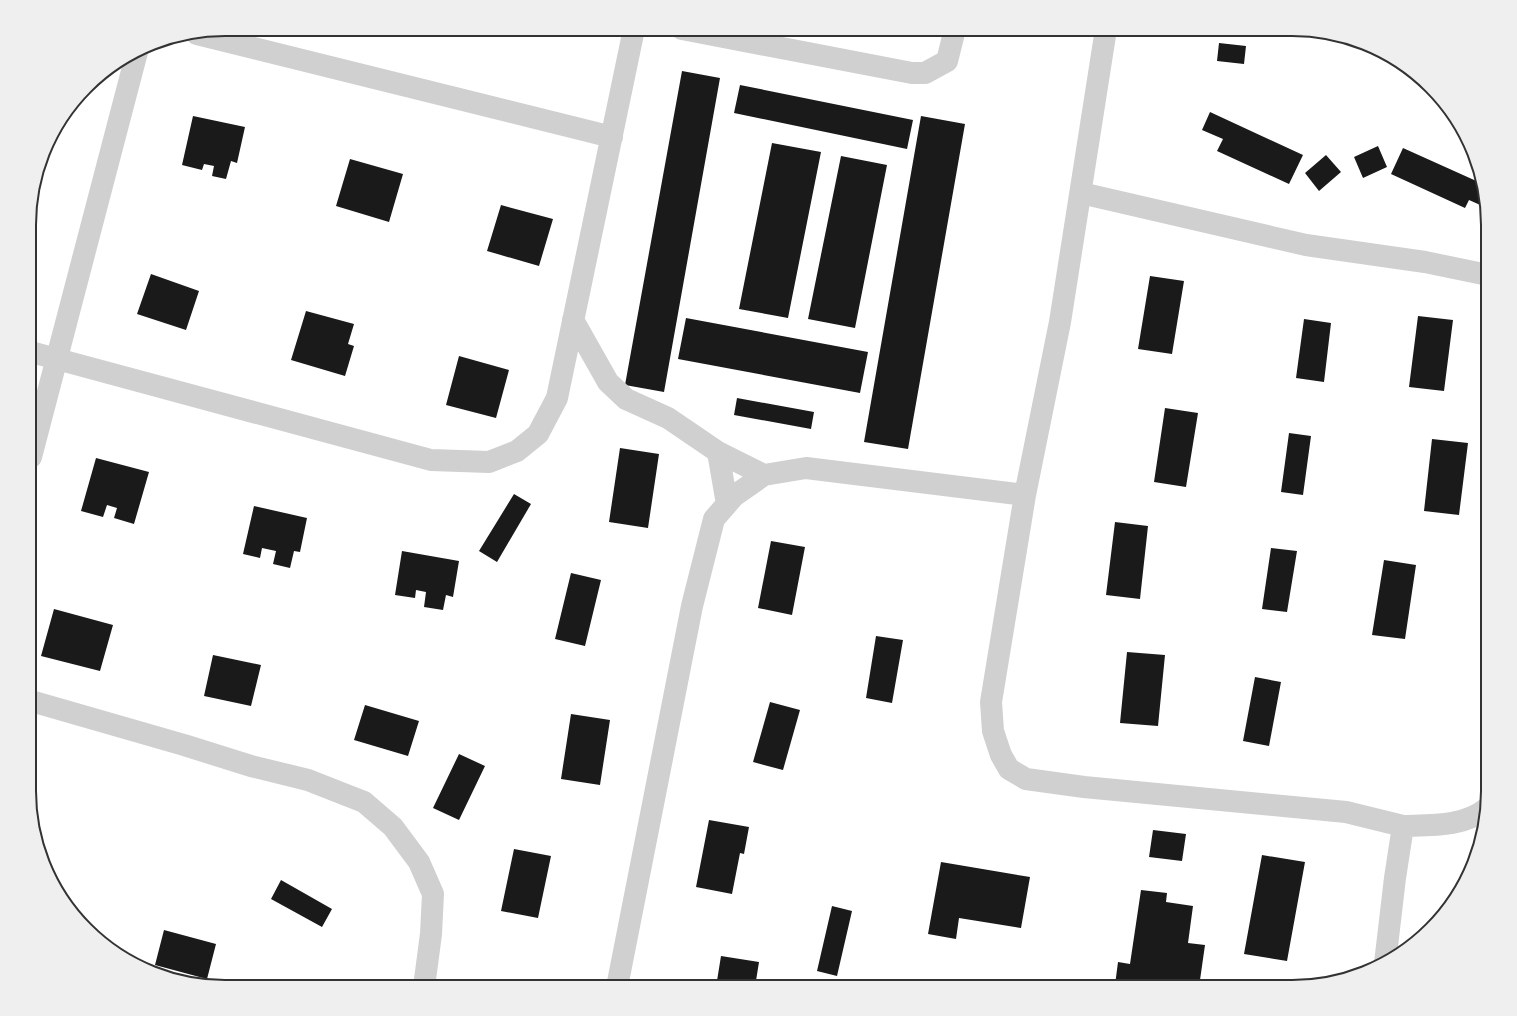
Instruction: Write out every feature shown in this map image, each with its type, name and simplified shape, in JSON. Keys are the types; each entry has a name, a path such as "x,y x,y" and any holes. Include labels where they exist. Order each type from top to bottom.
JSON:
{"street":[{"path":"36,353 431,460 489,462 517,451 538,434 557,398 633,36"},
{"path":"719,36 912,73 925,73 947,61 953,36"},
{"path":"1105,36 1060,322 1025,495 990,702 993,731 1001,755 1009,769 1026,778 1084,787 1346,812 1403,826 1456,822 1470,819 1480,813"},
{"path":"208,37 612,137"},
{"path":"36,438 135,58"},
{"path":"1081,193 1306,246 1425,262 1481,274"},
{"path":"573,320 608,382 626,399 668,418 718,452 764,474"},
{"path":"718,452 727,504"},
{"path":"618,980 692,606 714,519 734,496 764,474 806,468 1025,495"},
{"path":"36,702 251,766 308,780 364,802 393,827 419,862 432,894 431,934 425,980"},
{"path":"1386,956 1403,826"}],"building":[{"path":"1219,43 1246,46 1244,64 1217,61"},
{"path":"682,71 720,78 664,392 625,385"},
{"path":"740,85 913,120 907,149 734,113"},
{"path":"1210,112 1303,155 1289,184 1217,151 1223,139 1202,130"},
{"path":"193,116 245,127 237,163 231,161 226,179 212,176 214,166 204,164 202,170 182,165"},
{"path":"921,116 965,124 908,449 864,442"},
{"path":"772,143 821,152 788,318 739,309"},
{"path":"1378,146 1387,167 1363,178 1354,157"},
{"path":"1403,148 1476,181 1480,205 1469,200 1465,208 1391,174"},
{"path":"1326,155 1341,172 1319,191 1305,173"},
{"path":"841,156 887,165 855,328 808,319"},
{"path":"350,159 403,174 389,222 336,206"},
{"path":"501,205 553,219 539,266 487,251"},
{"path":"151,274 199,291 186,330 137,314"},
{"path":"1150,276 1184,281 1172,354 1138,349"},
{"path":"306,311 354,324 348,344 354,346 345,376 291,360"},
{"path":"1418,316 1453,320 1444,391 1409,387"},
{"path":"686,318 868,352 860,393 678,359"},
{"path":"1304,319 1331,323 1324,382 1296,378"},
{"path":"459,356 509,370 496,418 446,405"},
{"path":"737,398 814,412 811,429 734,415"},
{"path":"1165,408 1198,413 1186,487 1154,482"},
{"path":"1289,433 1311,436 1303,495 1281,492"},
{"path":"1432,439 1468,443 1459,515 1424,511"},
{"path":"620,448 659,454 648,528 609,522"},
{"path":"96,458 149,472 134,524 114,518 117,508 107,505 103,517 81,511"},
{"path":"514,494 531,504 497,562 479,551"},
{"path":"254,506 307,518 300,552 294,551 290,568 273,564 276,551 262,548 260,558 243,554"},
{"path":"1115,522 1148,526 1140,599 1106,595"},
{"path":"771,541 805,547 792,615 758,608"},
{"path":"1271,548 1297,551 1287,612 1262,609"},
{"path":"402,551 459,561 453,597 446,595 443,610 424,607 426,592 416,590 415,598 395,595"},
{"path":"1384,560 1416,565 1405,639 1372,635"},
{"path":"571,573 601,580 585,646 555,639"},
{"path":"54,609 113,625 100,671 41,656"},
{"path":"876,636 903,640 892,703 866,698"},
{"path":"1127,652 1165,655 1158,726 1120,723"},
{"path":"213,655 261,665 251,706 204,696"},
{"path":"1255,677 1281,682 1269,746 1243,741"},
{"path":"770,702 800,710 783,770 753,762"},
{"path":"365,705 419,721 408,756 354,740"},
{"path":"571,714 610,720 600,785 561,779"},
{"path":"459,754 485,766 459,820 433,808"},
{"path":"709,820 749,827 744,854 740,853 732,894 696,887"},
{"path":"1153,830 1186,834 1182,861 1149,857"},
{"path":"514,849 551,856 538,918 501,911"},
{"path":"1262,855 1305,862 1287,961 1244,954"},
{"path":"941,862 1030,877 1021,928 959,918 956,939 928,934"},
{"path":"281,880 332,909 322,927 271,899"},
{"path":"1141,890 1167,893 1166,902 1193,906 1188,943 1205,945 1200,980 1116,980 1118,962 1130,964"},
{"path":"832,906 852,911 837,976 817,971"},
{"path":"164,930 216,944 207,979 155,965"},
{"path":"721,956 759,962 756,980 717,980"}]}
